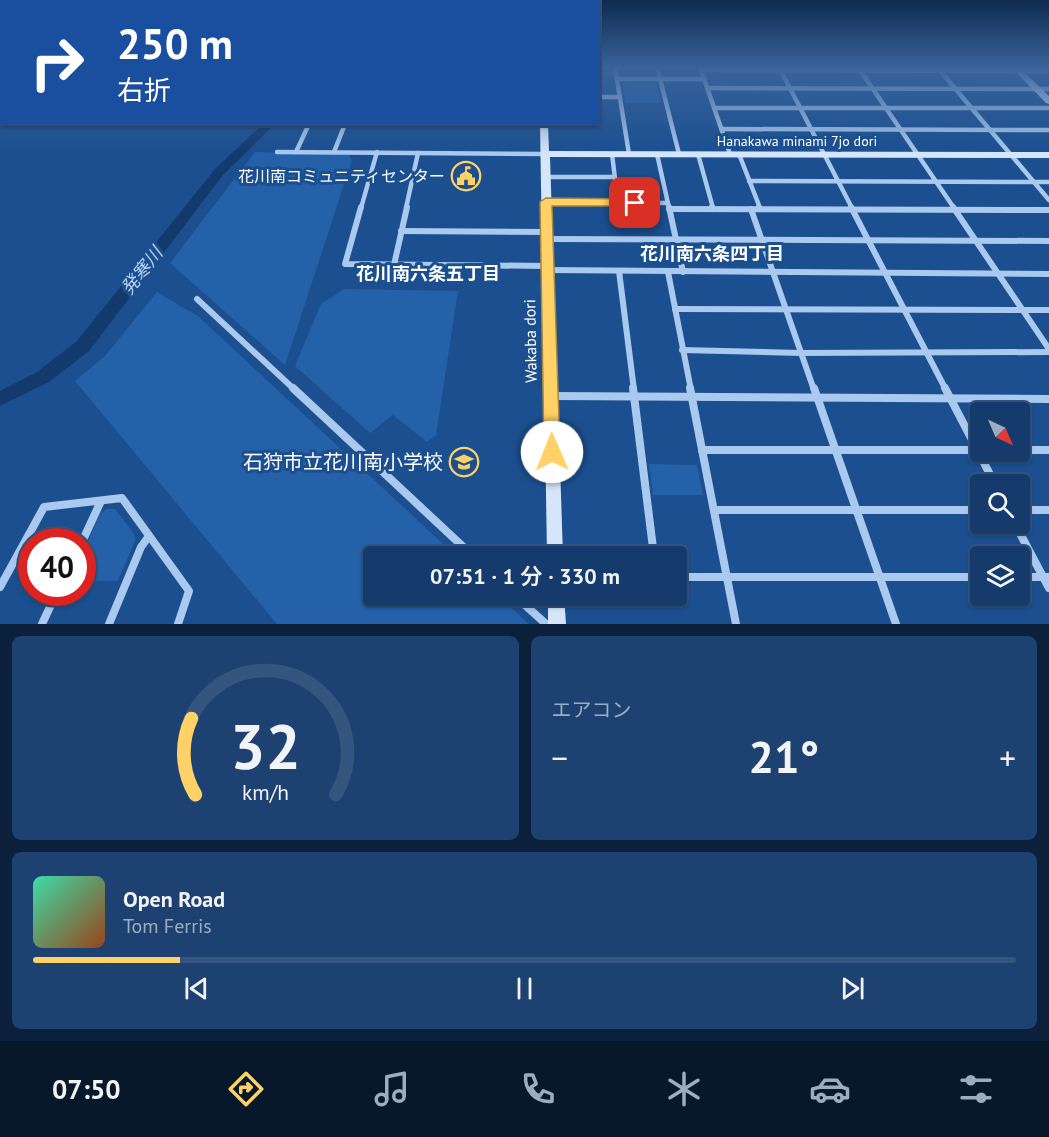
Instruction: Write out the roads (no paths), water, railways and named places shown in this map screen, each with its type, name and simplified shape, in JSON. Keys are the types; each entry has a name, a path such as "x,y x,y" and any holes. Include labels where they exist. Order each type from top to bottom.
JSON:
{"street":[{"path":"664,96 679,154"},
{"path":"710,96 722,129 760,209"},
{"path":"794,96 970,433"},
{"path":"878,96 1049,351"},
{"path":"961,96 1049,200"},
{"path":"600,97 620,97 629,154"},
{"path":"714,108 1049,108"},
{"path":"296,152 308,126"},
{"path":"334,152 344,126"},
{"name":"Wakaba dori","path":"544,126 555,546"},
{"path":"722,129 1049,130"},
{"path":"277,152 545,154"},
{"path":"377,152 345,264 668,272 1049,274"},
{"path":"394,265 418,153"},
{"name":"Hanakawa minami 7jo dori","path":"545,154 1049,155"},
{"path":"612,154 618,202"},
{"path":"657,154 683,272"},
{"path":"698,154 713,209"},
{"path":"545,177 615,177"},
{"path":"749,182 1049,182"},
{"path":"546,202 618,202 713,209 1049,210"},
{"path":"751,209 815,398 896,624"},
{"path":"401,231 676,239 1049,241"},
{"path":"619,271 653,546"},
{"path":"668,272 736,624"},
{"path":"197,299 462,546"},
{"path":"675,309 1049,310"},
{"path":"682,350 800,353 1049,351"},
{"path":"551,396 1049,399"},
{"path":"702,450 970,450"},
{"path":"1030,450 1049,450"},
{"path":"0,586 44,507 122,498 189,591 177,624"},
{"path":"88,528 101,501"},
{"path":"714,510 970,510"},
{"path":"1030,510 1049,510"},
{"path":"1022,534 1046,577 1049,588"},
{"path":"109,624 141,547 149,536"},
{"path":"0,568 10,568"},
{"path":"687,577 970,578"},
{"path":"1030,577 1046,577"},
{"path":"42,624 50,606"},
{"path":"526,606 546,624"},
{"path":"556,606 556,624"}],"waterway":[{"name":"発寒川","path":"0,399 43,377 83,346 219,172 268,126"}],"place":[{"name":"花川南コミュニティセンター","path":"466,176"},
{"name":"石狩市立花川南小学校","path":"464,462"}],"district":[{"name":"花川南六条四丁目","path":"712,254"},
{"name":"花川南六条五丁目","path":"428,274"}]}
